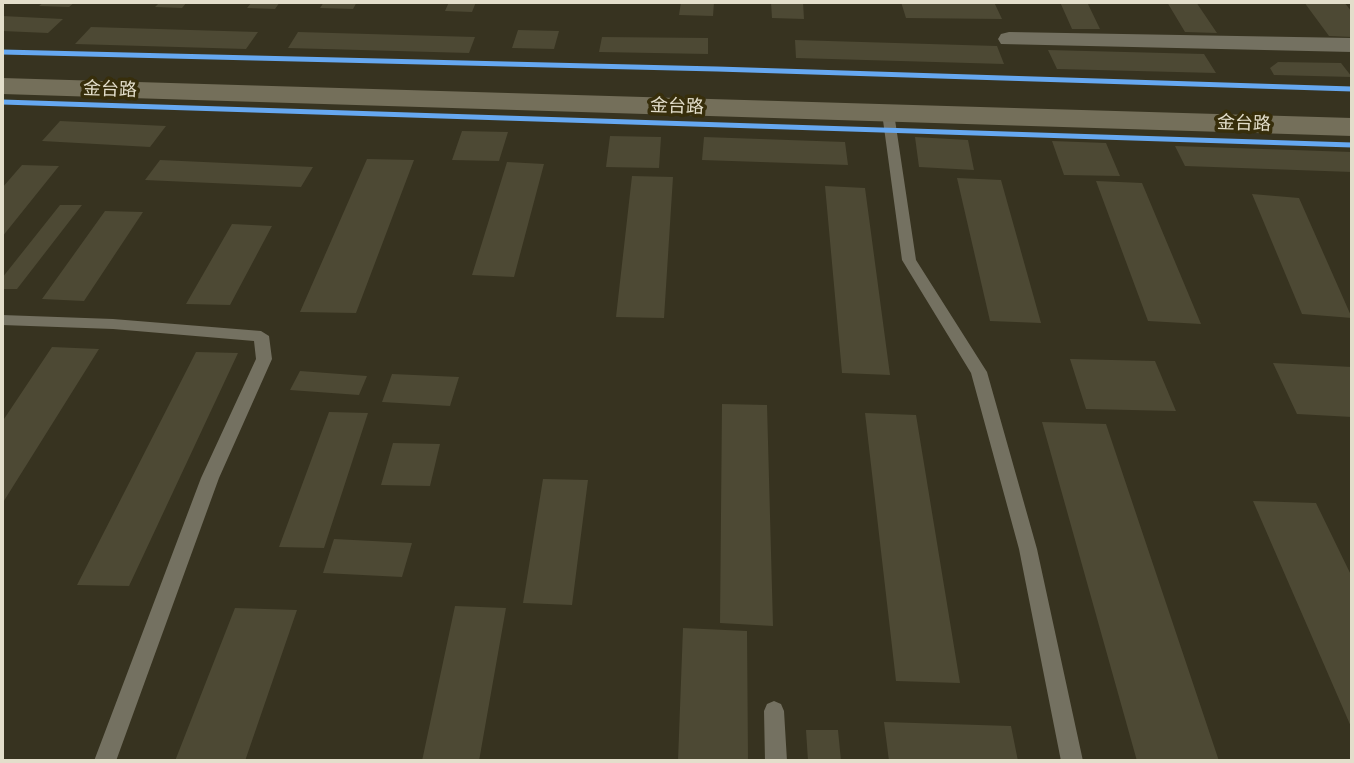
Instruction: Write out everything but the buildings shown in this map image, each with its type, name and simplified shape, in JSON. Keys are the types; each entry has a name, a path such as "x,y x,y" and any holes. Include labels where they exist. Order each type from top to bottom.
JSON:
{"main road":[{"name":"金台路","path":"2,70 1352,108"},
{"name":"金台路","path":"2,86 1352,127"}],"street":[{"path":"1009,39 1352,45"}],"lane":[{"path":"888,113 909,260 979,372 1028,549 1072,761"},
{"path":"2,320 113,324 261,336 264,359 210,478 105,761"},
{"path":"774,711 776,761"}],"cycle path":[{"path":"2,52 717,69 1352,89"},
{"path":"2,102 1352,145"}]}
